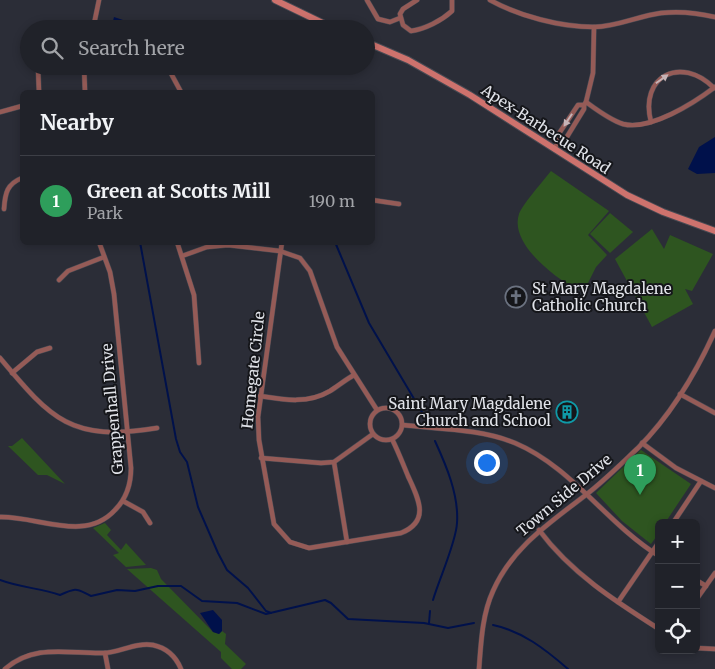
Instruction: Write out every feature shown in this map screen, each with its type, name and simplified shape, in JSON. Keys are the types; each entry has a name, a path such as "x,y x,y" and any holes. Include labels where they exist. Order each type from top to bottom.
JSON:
{"street":[{"path":"95,20 99,0"},
{"path":"275,0 316,20"},
{"path":"367,0 378,19 390,22 400,18 403,9 417,0"},
{"path":"400,18 407,29 419,30 452,11 452,0"},
{"path":"490,0 551,21 594,27 625,23 660,13 684,12 715,17"},
{"path":"559,140 565,140 584,109 593,72 594,27"},
{"name":"Apex-Barbecue Road","path":"375,46 433,74 634,199 715,231"},
{"path":"554,150 559,140 558,136 578,105 585,104 623,124 636,126 651,122 714,87 697,74 686,71 663,76 655,83 650,94 648,112 651,122"},
{"path":"38,75 39,90"},
{"path":"85,75 86,90"},
{"path":"172,75 180,90"},
{"path":"0,112 20,107"},
{"path":"4,209 7,189 20,179"},
{"path":"375,200 399,204"},
{"name":"Grappenhall Drive","path":"0,518 22,518 73,527 85,527 109,516 123,501 131,475 129,431 114,294 100,245"},
{"path":"178,245 196,303 199,363"},
{"path":"182,256 221,245 280,251 296,255 308,267 333,340 377,410"},
{"name":"Homegate Circle","path":"281,245 260,396 258,427 271,518 285,538 296,545 309,548 401,533 411,528 419,518 418,498 392,439"},
{"path":"59,280 68,271 104,257"},
{"name":"Town Side Drive","path":"479,669 484,618 493,591 516,554 540,530 586,494 642,443 680,394 715,331"},
{"path":"710,342 715,345"},
{"path":"12,373 37,352 50,348"},
{"path":"0,358 36,401 62,420 93,431 129,431 157,428"},
{"path":"260,396 308,400 331,391 354,375"},
{"path":"680,394 715,413"},
{"path":"386,408 396,411 403,425 399,434 392,439 382,440 373,434 370,419 377,410 386,408"},
{"path":"403,425 490,435 514,443 546,461 586,494 618,525 655,554"},
{"path":"262,458 321,463 334,462 373,434"},
{"path":"642,443 676,468 715,488"},
{"path":"334,462 347,542"},
{"path":"676,519 701,481"},
{"path":"123,501 143,512 150,523"},
{"path":"540,530 578,572 655,626"},
{"path":"618,602 655,548"},
{"path":"700,594 715,574"},
{"path":"700,582 706,586"},
{"path":"5,669 26,656 44,651 105,653 140,645 152,645 171,654 181,669"},
{"path":"700,648 715,649"},
{"path":"105,653 108,669"}],"green space":[{"path":"551,171 609,211 588,235 607,255 596,267 585,289 577,290 547,269 527,248 521,237 518,225 519,214"},
{"path":"610,213 633,232 610,253 590,234"},
{"path":"652,229 664,249 670,235 713,254 692,291 685,289 693,304 652,327 615,259"},
{"path":"22,438 65,484 47,475 38,475 8,446 12,446"},
{"path":"641,450 691,484 668,519 655,519 655,538 651,544 622,521 596,493"},
{"path":"105,523 111,530 107,535 121,550 126,543 146,565 126,567 113,555 119,553 93,528"},
{"path":"151,568 157,570 161,579 213,632 219,634 222,631 226,634 225,644 246,664 241,669 232,669 221,658 221,652 127,569"}],"shaded area":[{"path":"715,137 715,173 697,174 688,169 699,147"},
{"path":"213,610 222,620 222,631 219,634 213,632 200,613"}],"waterway":[{"path":"141,245 176,439 180,452 187,462 198,507 227,570 248,588 266,611 271,613"},
{"path":"336,245 369,323 429,424"},
{"path":"433,600 451,551 457,523 454,491 435,441"},
{"path":"0,580 60,595 74,590 79,590 91,596 117,590 135,591 158,586 181,586 202,601 237,603 266,614 325,600 331,603 348,619 424,623 448,628 474,623"},
{"path":"429,623 430,611"},
{"path":"493,625 523,636 568,669"}],"place":[{"name":"St Mary Magdalene Catholic Church","path":"516,297"},
{"name":"Saint Mary Magdalene Church and School","path":"567,412"},
{"name":"Green at Scotts Mill","path":"640,495"}]}
